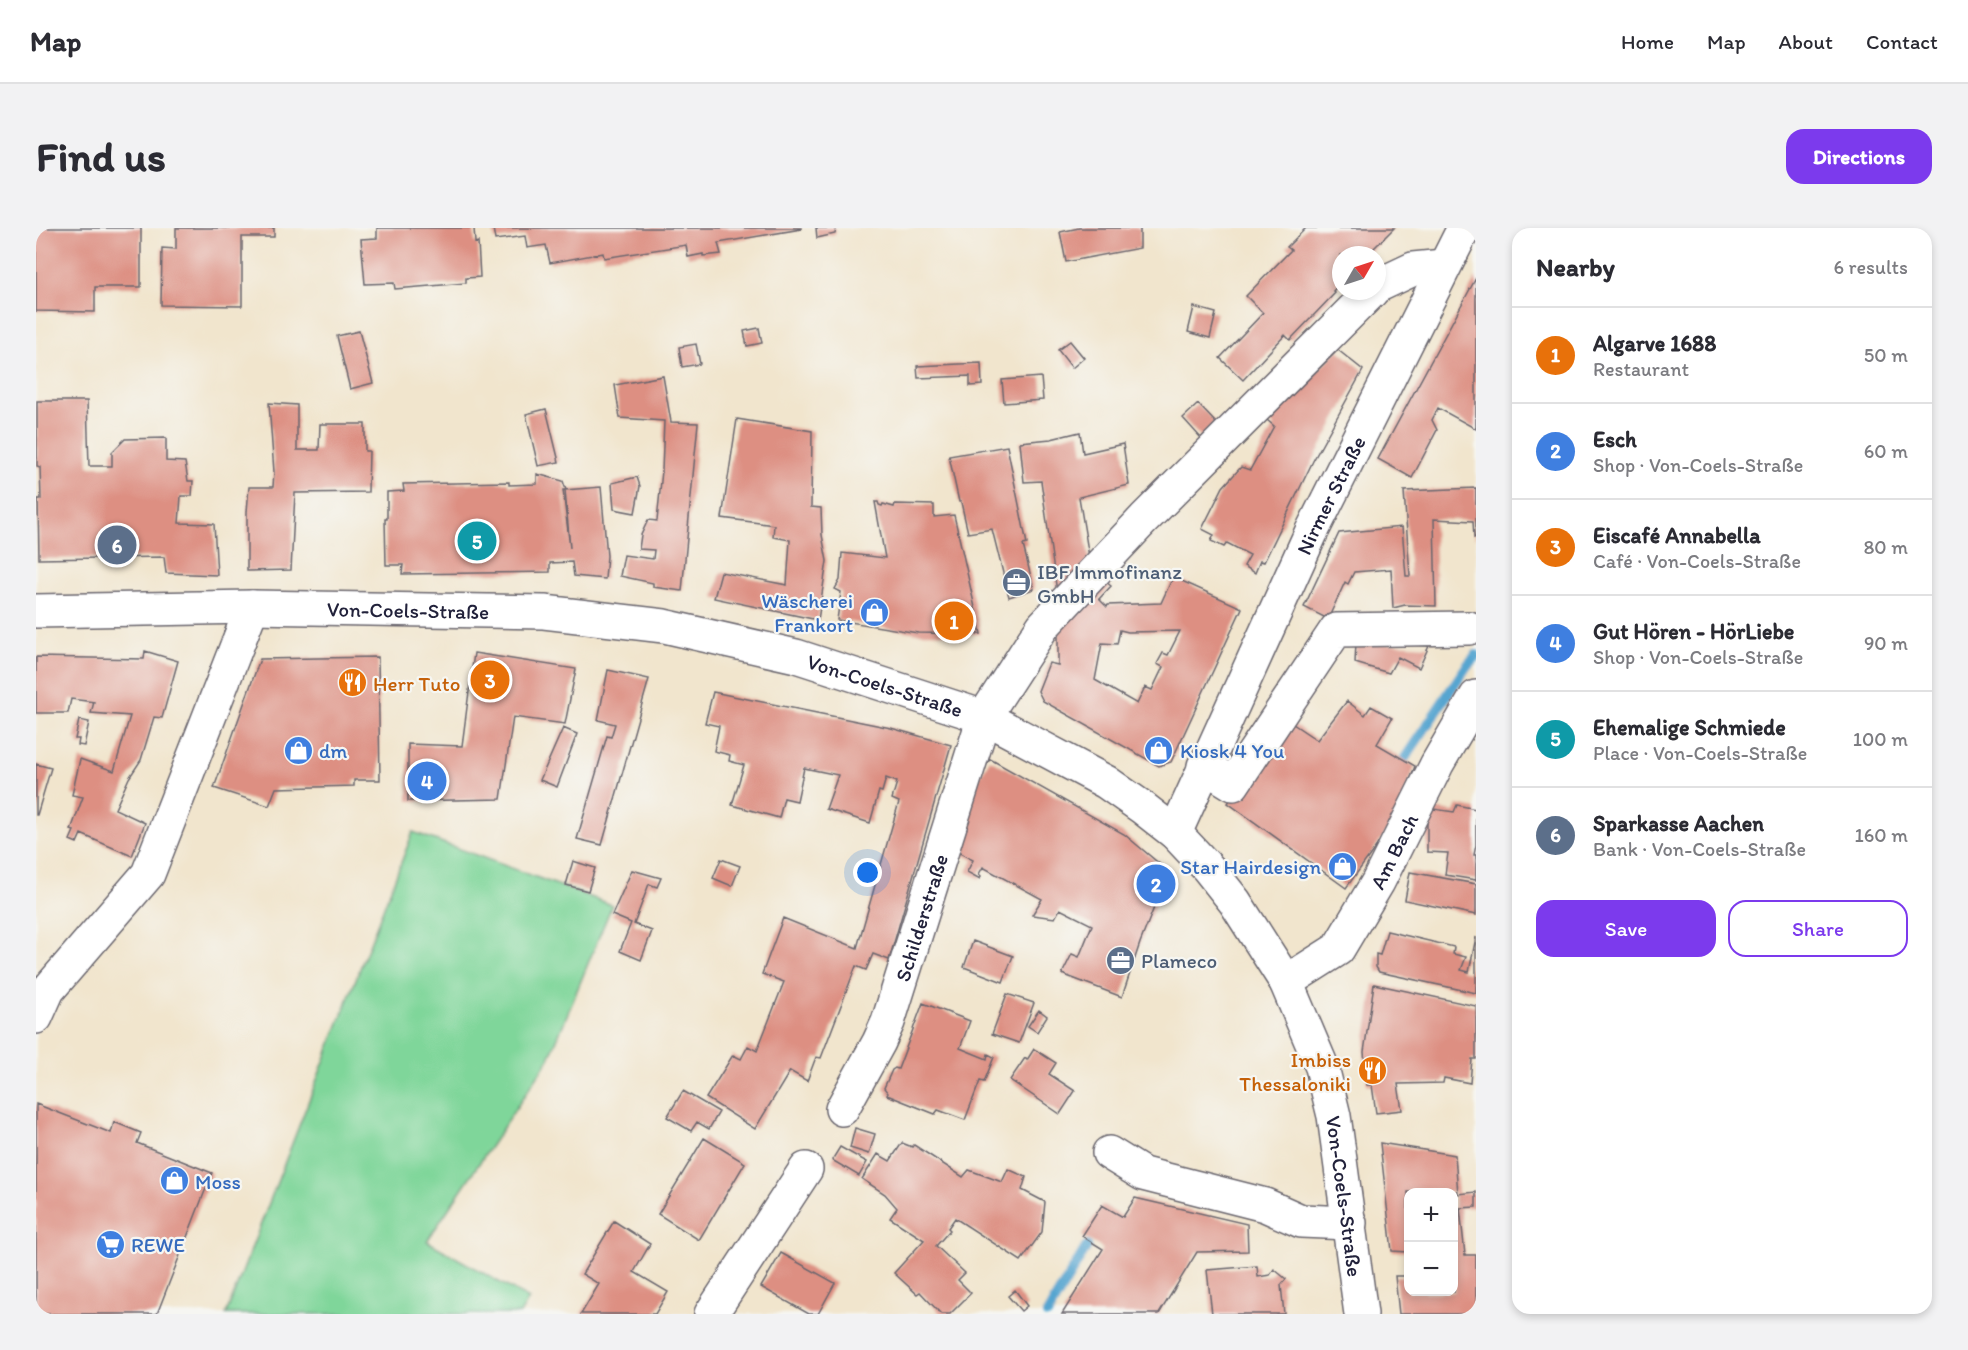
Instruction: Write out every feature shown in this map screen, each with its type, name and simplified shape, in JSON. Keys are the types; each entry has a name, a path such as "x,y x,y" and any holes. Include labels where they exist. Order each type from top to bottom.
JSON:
{"main road":[{"name":"Nirmer Straße","path":"1175,833 1311,533 1464,228"},
{"path":"1386,282 1413,269 1444,266"},
{"name":"Schilderstraße","path":"842,1109 888,1022 984,717 1043,626 1144,519 1363,300"},
{"path":"36,1017 48,990 148,874 252,607"},
{"name":"Von-Coels-Straße","path":"36,611 252,607 544,612 664,626 796,656 984,717 1106,782 1175,833 1208,868 1235,902 1286,982 1322,1067 1334,1116 1361,1314"},
{"path":"1204,766 1233,784 1336,630 1469,628"},
{"name":"Am Bach","path":"1286,982 1338,949 1378,882 1437,764 1476,698"},
{"path":"1109,1153 1143,1174 1265,1205 1301,1221 1350,1223"},
{"path":"711,1314 806,1169"}],"green space":[{"path":"413,832 612,905 549,1059 427,1241 529,1299 520,1314 226,1314"}],"building":[{"path":"36,228 141,228 141,287 95,287 95,312 36,311"},
{"path":"176,228 274,228 274,237 242,237 242,306 161,305 162,248 176,249"},
{"path":"377,228 474,228 475,243 478,242 480,277 466,278 466,283 395,289 394,283 365,284 361,239 377,238"},
{"path":"493,228 801,229 718,243 721,254 688,257 686,245 604,258 603,253 550,263 546,245 527,248 525,236 495,240"},
{"path":"816,228 836,228 835,234 817,238"},
{"path":"1079,228 1140,228 1140,248 1066,262 1060,232"},
{"path":"1306,228 1394,228 1376,246 1332,246 1332,296 1290,340 1285,335 1243,380 1220,358 1263,313 1246,296 1291,250 1287,247"},
{"path":"1476,278 1476,429 1438,408 1432,420 1437,430 1412,478 1378,459"},
{"path":"1194,307 1216,313 1210,338 1188,332"},
{"path":"759,328 762,343 747,346 744,331"},
{"path":"359,331 373,383 350,389 337,336"},
{"path":"1070,341 1084,358 1072,368 1058,350"},
{"path":"696,344 700,364 682,367 679,347"},
{"path":"1338,350 1363,370 1313,461 1264,562 1260,561 1255,573 1244,566 1250,555 1227,543 1224,547 1211,541 1214,535 1202,529 1223,487 1241,467 1250,470 1274,426 1267,420"},
{"path":"981,363 982,385 970,386 970,376 918,378 917,366"},
{"path":"663,376 671,422 698,423 682,591 653,587 653,583 620,576 624,555 653,559 654,550 639,549 641,535 648,520 657,521 664,421 620,418 615,385"},
{"path":"1041,377 1043,400 1004,403 1002,380"},
{"path":"37,401 87,401 89,466 112,466 112,452 125,439 166,438 166,461 185,462 188,481 193,481 192,496 181,496 179,523 214,524 217,575 166,573 164,557 39,559 38,499 41,499 40,467 37,466"},
{"path":"269,403 297,405 297,450 319,450 320,424 365,424 365,451 369,451 368,492 295,493 291,570 247,571 249,487 273,487"},
{"path":"1198,404 1216,423 1201,438 1183,418"},
{"path":"546,409 559,462 538,466 526,414"},
{"path":"737,419 812,431 811,507 821,508 822,535 827,561 818,620 714,598 721,572 787,585 790,540 773,537 774,525 722,518"},
{"path":"1080,432 1083,453 1123,444 1129,485 1079,497 1090,563 1057,592 1041,481 1024,482 1020,442 1051,439"},
{"path":"1007,446 1027,544 1023,545 1034,589 1009,597 992,529 968,533 949,456"},
{"path":"537,474 563,481 566,490 601,487 607,556 605,579 574,576 572,562 550,563 550,572 402,574 403,565 386,565 387,492 404,491 403,484 509,482 509,485 537,484","holes":["563,490 565,490 570,548"]},
{"path":"637,477 640,486 635,513 614,509 612,483"},
{"path":"1476,488 1476,537 1474,538 1473,521 1434,519 1436,606 1405,605 1393,608 1391,569 1354,572 1348,584 1345,582 1328,619 1304,607 1339,533 1402,527 1406,576 1410,576 1404,491"},
{"path":"875,502 882,506 883,504 894,507 895,504 934,505 934,517 954,515 981,634 918,633 837,620 841,592 835,589 840,580 842,553 885,558"},
{"path":"1173,577 1242,608 1171,762 1159,766 1043,701 1038,691 1049,663 1058,665 1058,630 1101,578 1111,586 1099,599 1107,607 1108,605 1161,603","holes":["1120,630 1128,632 1180,631 1168,655 1163,653 1157,664 1163,667 1152,690 1145,687 1137,704 1095,680 1102,643 1117,644"]},
{"path":"1356,642 1429,646 1419,668 1398,657 1389,673 1355,663"},
{"path":"145,651 178,661 162,718 154,717 141,760 129,778 115,809 145,823 132,856 81,834 77,843 70,840 74,831 71,830 83,797 72,795 80,759 114,771 130,716 91,713 94,702 71,699 68,713 36,713 36,657 144,659"},
{"path":"474,653 576,669 565,724 513,717 501,799 408,801 408,744 462,746"},
{"path":"378,657 380,780 354,780 354,786 276,788 269,806 214,788 260,659"},
{"path":"608,670 649,679 602,845 577,839 607,736 611,737 615,724 598,720"},
{"path":"713,692 891,728 951,745 889,960 873,954 866,970 856,966 821,1058 816,1057 807,1081 790,1071 755,1129 706,1098 733,1055 741,1059 748,1046 757,1051 784,982 762,974 783,918 857,948 899,802 892,799 897,782 886,778 882,792 879,791 870,823 826,809 838,775 804,768 797,801 784,798 779,818 732,805 744,765 729,761 730,755 714,751 719,726 705,723"},
{"path":"1347,701 1365,715 1371,706 1392,718 1377,744 1415,766 1397,818 1346,888 1228,803 1287,720 1317,740"},
{"path":"79,720 89,722 84,746 78,745 79,739 75,739"},
{"path":"563,728 577,734 557,787 540,780"},
{"path":"990,759 1124,834 1162,866 1166,877 1122,997 1062,974 1072,954 1079,957 1092,925 1060,909 1055,918 1032,915 1042,899 983,867 979,874 980,879 967,872 973,860 958,852 978,779"},
{"path":"36,764 51,768 37,815 36,815"},
{"path":"1457,805 1476,809 1474,855 1476,855 1476,880 1445,875 1448,853 1427,852 1427,808 1454,812"},
{"path":"721,859 740,866 732,886 713,878"},
{"path":"573,861 595,868 588,891 566,885"},
{"path":"632,870 661,878 657,887 649,884 634,924 652,931 641,960 620,951 631,923 612,915"},
{"path":"1410,872 1476,884 1476,915 1405,900"},
{"path":"1387,931 1454,947 1453,954 1466,957 1461,970 1469,972 1476,937 1476,993 1379,972 1376,967 1376,954 1380,955"},
{"path":"973,941 1013,956 1003,982 964,967"},
{"path":"1374,984 1476,1006 1476,1059 1472,1059 1470,1083 1444,1078 1443,1083 1398,1084 1402,1110 1376,1113 1372,1085 1367,1085 1364,1052"},
{"path":"1007,994 1034,1003 1019,1043 992,1034"},
{"path":"923,1003 970,1021 960,1048 987,1059 988,1054 994,1057 984,1082 980,1081 965,1120 938,1110 935,1114 887,1095 884,1088 892,1070 898,1069"},
{"path":"1039,1010 1047,1016 1037,1032 1028,1026"},
{"path":"1034,1049 1056,1063 1049,1074 1075,1091 1060,1114 1010,1080"},
{"path":"683,1091 719,1112 709,1129 697,1122 691,1131 667,1117"},
{"name":"REWE","path":"36,1104 111,1133 114,1122 141,1133 137,1143 212,1173 157,1314 36,1314"},
{"path":"855,1128 875,1134 869,1154 850,1148"},
{"path":"704,1138 745,1163 699,1240 658,1214"},
{"path":"902,1143 912,1147 914,1145 963,1177 969,1170 1002,1182 1008,1169 1026,1177 1022,1190 1045,1202 1042,1232 1021,1261 955,1218 948,1228 950,1230 936,1246 965,1273 958,1280 971,1293 950,1314 941,1314 920,1292 917,1294 894,1273 924,1240 890,1218 897,1208 885,1194 862,1179 878,1154 890,1161"},
{"path":"1380,1143 1455,1155 1458,1188 1404,1188 1404,1252 1392,1251"},
{"path":"840,1147 867,1162 859,1176 832,1160"},
{"path":"1476,1192 1476,1207 1460,1208 1465,1255 1476,1255 1476,1314 1399,1314 1395,1276 1404,1276 1404,1296 1458,1296 1458,1194"},
{"path":"1135,1198 1247,1224 1248,1251 1197,1252 1159,1314 1062,1314 1103,1249 1082,1236 1102,1205 1123,1217"},
{"path":"614,1221 650,1244 634,1272 668,1292 655,1314 581,1314 599,1284 582,1274"},
{"path":"781,1253 835,1283 818,1314 809,1314 761,1287"},
{"path":"1257,1266 1258,1277 1270,1275 1274,1269 1286,1279 1281,1285 1284,1314 1212,1314 1207,1270"},
{"path":"1015,1290 1027,1306 1021,1311 1008,1296"}],"waterway":[{"path":"1405,758 1476,655"},
{"path":"1047,1314 1087,1246"}],"place":[{"name":"Ehemalige Schmiede","path":"477,541"},
{"name":"Sparkasse Aachen","path":"117,545"},
{"name":"IBF Immofinanz GmbH","path":"1016,583"},
{"name":"Wäscherei Frankort","path":"874,612"},
{"name":"Algarve 1688","path":"954,621"},
{"name":"Eiscafé Annabella","path":"490,680"},
{"name":"Herr Tuto","path":"352,683"},
{"name":"dm","path":"298,750"},
{"name":"Kiosk 4 You","path":"1159,750"},
{"name":"Gut Hören - HörLiebe","path":"427,781"},
{"name":"Star Hairdesign","path":"1342,866"},
{"name":"Esch","path":"1156,884"},
{"name":"Plameco","path":"1120,960"},
{"name":"Imbiss Thessaloniki","path":"1372,1071"},
{"name":"Moss","path":"174,1181"},
{"name":"REWE","path":"110,1244"}]}
